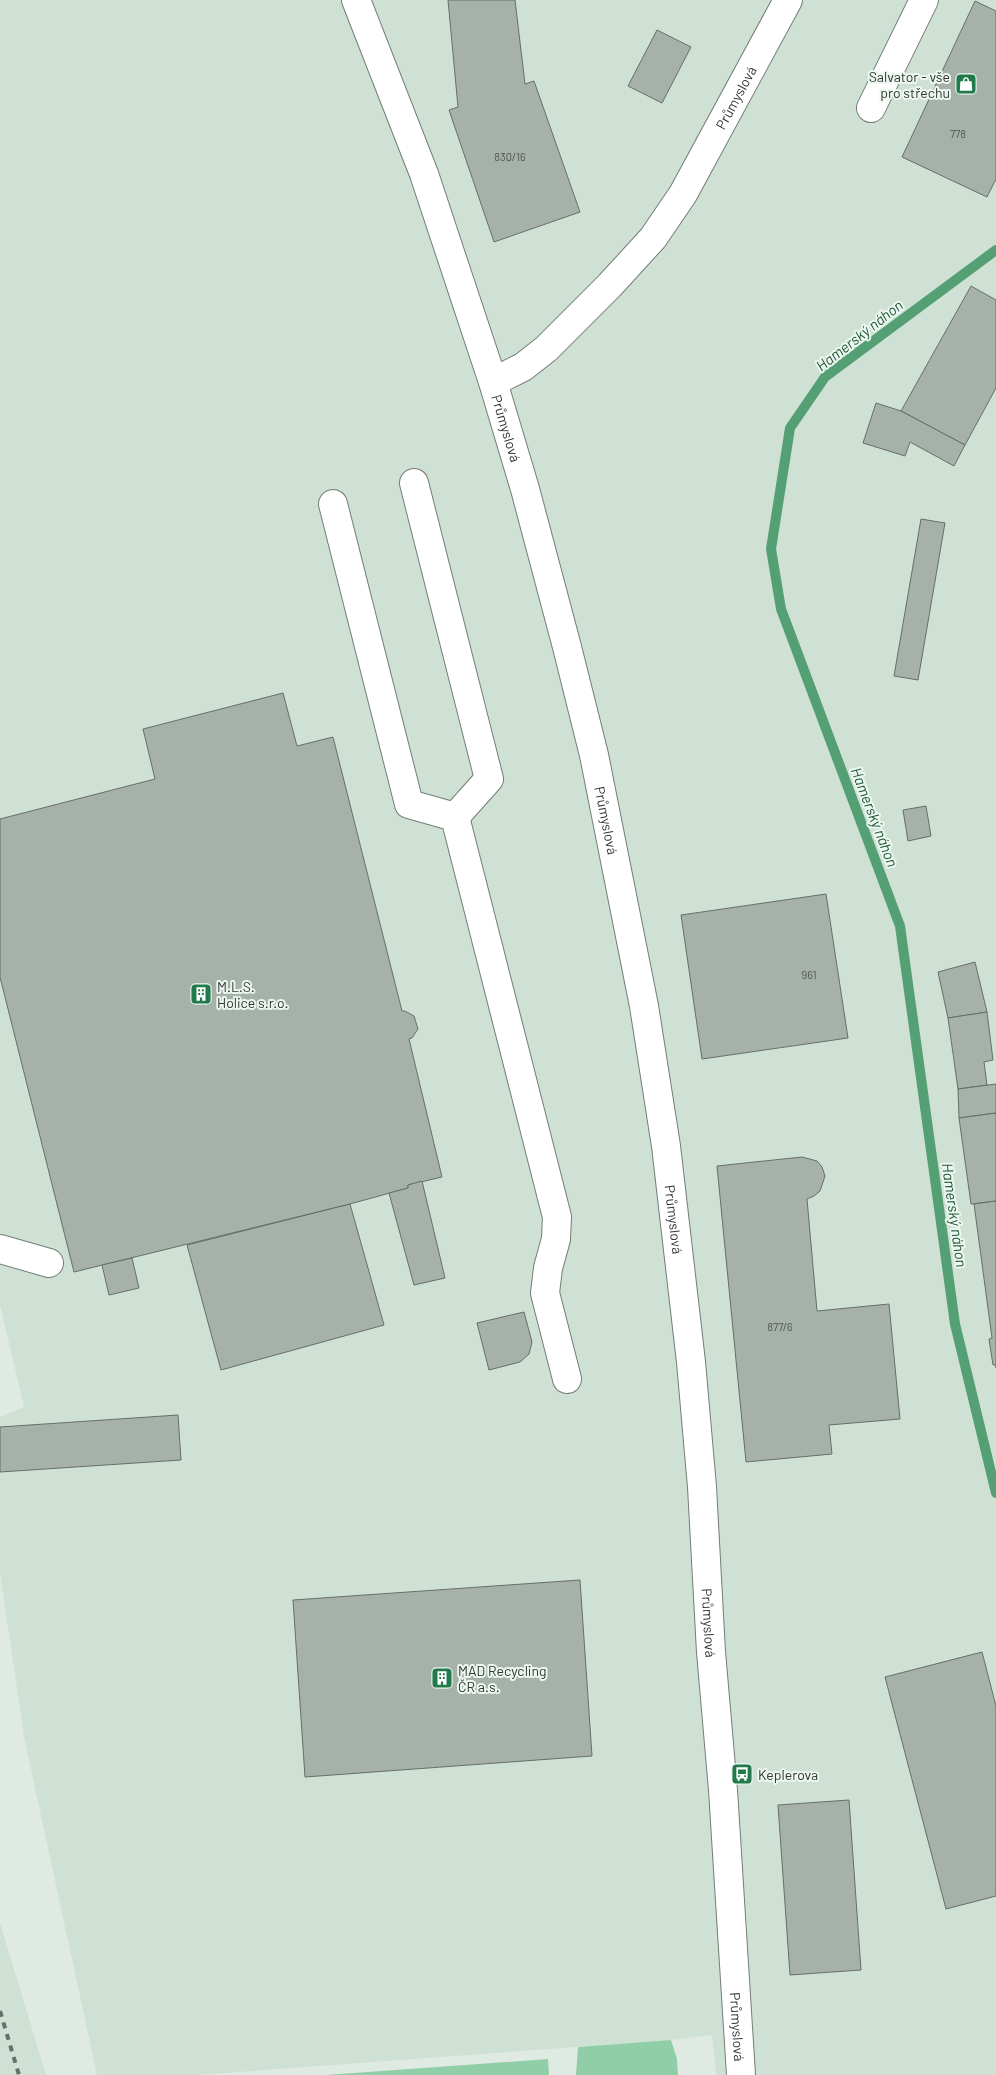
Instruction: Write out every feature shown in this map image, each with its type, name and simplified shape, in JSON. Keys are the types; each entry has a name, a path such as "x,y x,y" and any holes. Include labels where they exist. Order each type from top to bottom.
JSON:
{"street":[{"name":"Průmyslová","path":"356,0 424,174 493,382 543,555 594,755 644,1006 666,1146 702,1487 740,2075"},
{"path":"370,0 373,42"},
{"name":"Průmyslová","path":"493,382 523,367 546,349 610,285 653,238 683,194 788,0"},
{"path":"871,108 924,0"},
{"path":"414,483 489,779 456,817"},
{"path":"333,504 409,804 456,817"},
{"path":"456,817 557,1217 556,1239 548,1268 545,1293 566,1379"},
{"path":"0,1249 50,1263"}],"shaded area":[{"path":"0,0 996,0 996,2075 716,2075 712,2035 671,2040 198,2075 97,2075 24,1737 0,1572 0,1417 24,1407 0,1305"},
{"path":"0,1923 46,2075 0,2075"}],"green space":[{"path":"671,2040 677,2059 678,2075 576,2075 578,2047"},
{"path":"548,2059 549,2075 326,2075"}],"building":[{"path":"448,0 515,0 525,84 534,81 580,212 494,242 449,110 458,107"},
{"name":"Salvator - vše pro střechu","path":"975,1 996,11 996,179 987,197 902,157"},
{"path":"657,30 691,47 662,103 628,86"},
{"path":"971,286 996,300 996,388 965,445 901,411"},
{"path":"876,403 901,411 965,445 954,466 910,442 905,456 863,443"},
{"path":"921,519 945,523 918,680 894,676"},
{"name":"M.L.S. Holice s.r.o.","path":"283,693 297,746 333,737 402,1011 414,1016 418,1029 412,1038 409,1039 442,1177 408,1185 408,1188 350,1204 74,1272 0,977 0,819 155,779 143,729"},
{"path":"926,806 931,836 908,841 903,810"},
{"path":"826,894 848,1038 702,1059 681,915"},
{"path":"975,962 987,1012 948,1018 938,972"},
{"path":"987,1012 993,1060 984,1062 987,1085 958,1089 948,1018"},
{"path":"996,1084 996,1113 959,1118 958,1089"},
{"path":"996,1113 996,1201 971,1204 959,1118"},
{"path":"802,1157 817,1161 822,1167 825,1176 820,1191 807,1199 817,1311 889,1304 900,1419 829,1425 832,1454 746,1462 717,1166"},
{"path":"422,1181 445,1278 414,1285 389,1193 408,1188 408,1185"},
{"path":"996,1201 996,1365 993,1365 989,1339 992,1338 974,1204"},
{"path":"350,1204 384,1325 221,1370 187,1245"},
{"path":"132,1258 139,1288 109,1295 102,1265"},
{"path":"524,1312 532,1342 529,1354 520,1362 489,1370 477,1323"},
{"path":"178,1415 181,1460 0,1472 0,1427"},
{"name":"MAD Recycling ČR a.s.","path":"580,1580 592,1756 305,1777 293,1600"},
{"path":"982,1652 996,1706 996,1896 946,1909 885,1677"},
{"path":"849,1800 861,1970 790,1975 778,1805"}],"waterway":[{"name":"Hamerský náhon","path":"996,250 825,377 790,428 771,549 781,609 900,926 955,1324 996,1493"}],"railway":[{"path":"0,2011 19,2075"}],"place":[{"name":"Salvator - vše pro střechu","path":"966,84"},
{"name":"M.L.S. Holice s.r.o.","path":"201,994"},
{"name":"MAD Recycling ČR a.s.","path":"442,1678"},
{"name":"Keplerova","path":"742,1774"}]}
